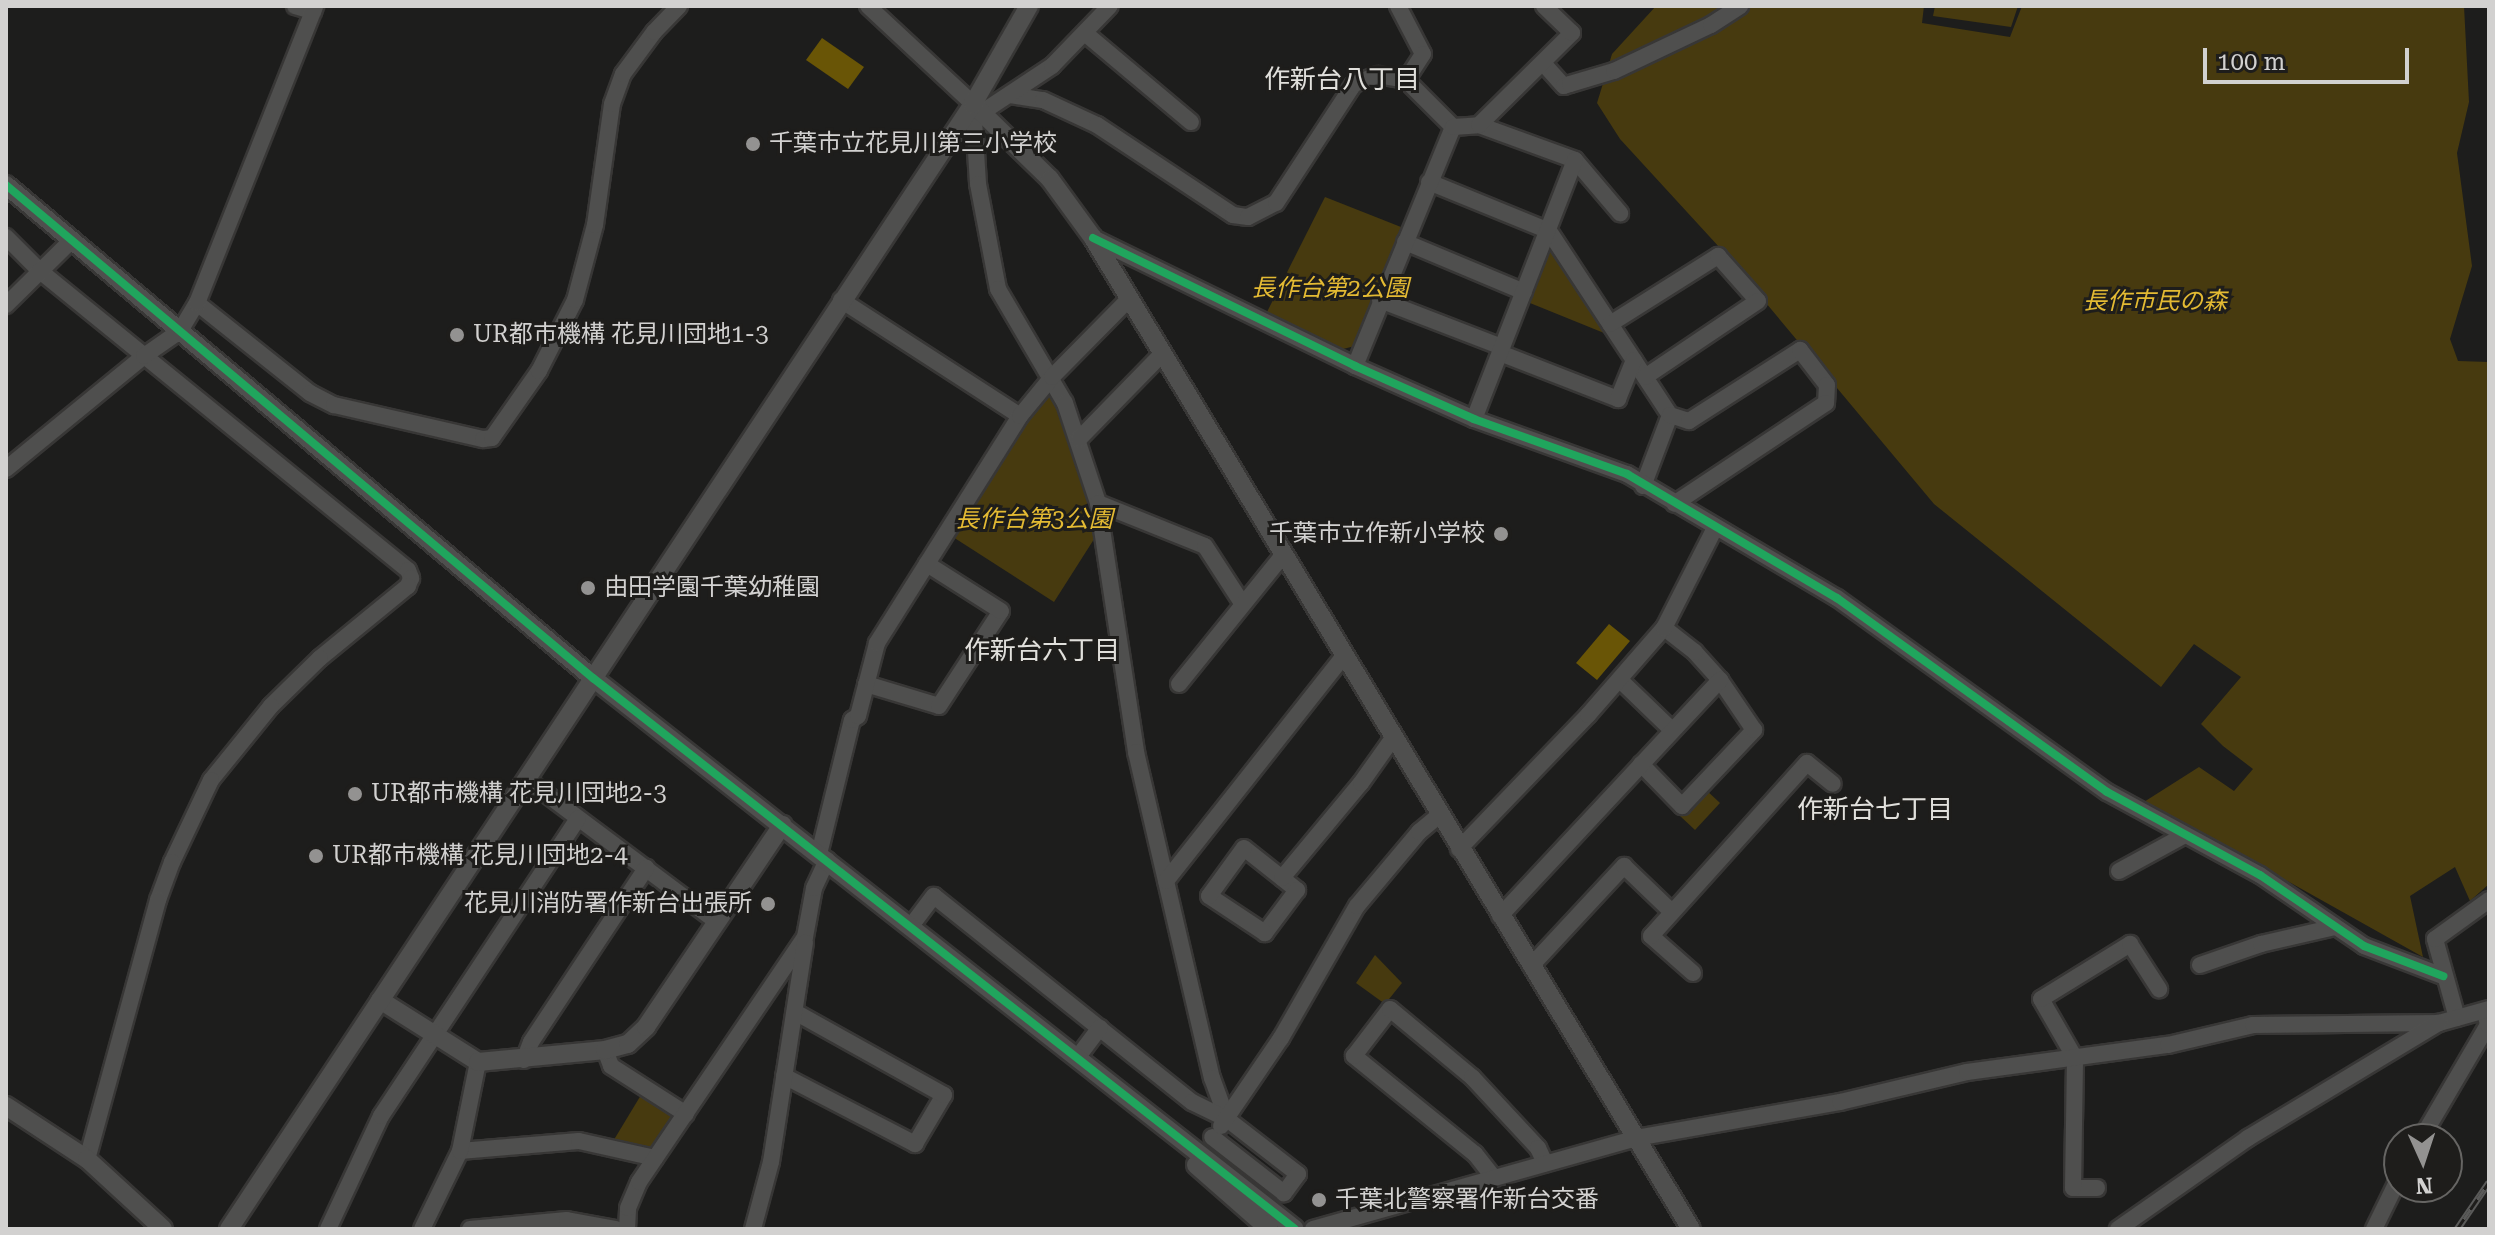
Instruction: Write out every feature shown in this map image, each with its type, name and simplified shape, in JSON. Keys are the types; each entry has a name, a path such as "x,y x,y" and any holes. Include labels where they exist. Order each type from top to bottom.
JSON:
{"street":[{"path":"6,469 144,356 180,331 197,303 314,8 295,6"},
{"path":"197,303 310,393 334,405 483,439 492,438 539,371 575,300 595,225 612,104 623,74 654,32 679,6"},
{"path":"868,6 978,107 1050,179 1093,238 1343,657 1691,1229"},
{"path":"229,1229 841,300 978,107 1029,6"},
{"path":"978,107 1010,95 1052,66 1110,6"},
{"path":"1398,6 1423,54 1406,80"},
{"path":"1479,125 1572,33 1544,6"},
{"path":"1543,63 1564,86 1614,71 1711,25 1740,6"},
{"path":"1086,34 1191,122"},
{"path":"1010,95 1043,100 1097,125 1233,215 1248,217 1281,197 1354,84 1378,75 1406,80 1453,127 1479,125 1575,160 1620,213"},
{"path":"978,107 978,184 998,289 1052,377 1079,439 1098,503 1136,752 1161,846 1166,881 1212,1078 1227,1119"},
{"path":"1355,366 1453,127"},
{"path":"1474,419 1575,160"},
{"path":"1429,182 1549,231 1670,415 1689,421 1800,350 1827,385 1826,403 1674,504"},
{"path":"6,185 593,678 1077,1058 1196,1158 1295,1229"},
{"path":"6,237 40,271 408,570 411,578 408,586 320,658 271,706 211,780 172,862 158,900 87,1159"},
{"path":"1093,238 1355,366 1474,419 1627,474 1837,598 2107,792 2260,875 2364,946 2443,976"},
{"path":"6,305 71,241"},
{"path":"1405,242 1524,292"},
{"path":"1610,324 1718,256 1758,301 1645,377"},
{"path":"841,300 1020,416"},
{"path":"753,1229 771,1162 814,888 852,720 858,716 877,643 1020,416 1052,377 1128,300"},
{"path":"1380,300 1618,399 1634,360"},
{"path":"1079,439 1162,354"},
{"path":"1643,486 1670,415"},
{"path":"1098,503 1205,546 1242,603"},
{"path":"1459,849 1620,680 1664,628 1715,528"},
{"path":"1179,684 1284,554"},
{"path":"866,684 939,706 1001,611 927,564"},
{"path":"1641,764 1682,806 1754,730 1720,680 1695,652 1664,628"},
{"path":"1166,881 1343,657"},
{"path":"1620,680 1672,730"},
{"path":"1500,916 1720,680"},
{"path":"1282,878 1361,783 1393,738"},
{"path":"1693,973 1651,936 1807,763 1833,784"},
{"path":"526,779 717,922"},
{"path":"1196,1158 1227,1119 1281,1038 1357,906 1419,832 1439,815"},
{"path":"328,1229 381,1116 578,818"},
{"path":"380,1000 478,1062 524,1060 605,1050 628,1044 646,1027 782,825"},
{"path":"2119,871 2185,835"},
{"path":"1244,848 1282,878 1297,890 1265,933 1209,896 1244,848"},
{"path":"1531,966 1624,866 1672,912"},
{"path":"524,1060 531,1042 646,868"},
{"path":"911,926 934,896 1192,1102 1227,1119 1298,1174 1284,1193 1212,1137"},
{"path":"2457,1018 2435,939 2489,900"},
{"path":"2200,965 2261,944 2335,927"},
{"path":"627,1229 628,1208 633,1193 805,937"},
{"path":"2097,1188 2073,1188 2075,1058 2041,999 2130,944 2159,989"},
{"path":"1494,1178 1475,1154 1354,1056 1390,1009 1472,1077 1538,1148 1545,1163"},
{"path":"1313,1229 1349,1224 1494,1178 1636,1138 1854,1099 1967,1072 2168,1045 2253,1025 2439,1023 2487,1010 2488,1025 2430,1123"},
{"path":"784,1076 915,1144 944,1095 795,1012"},
{"path":"2118,1229 2248,1138 2439,1023"},
{"path":"1077,1058 1100,1028"},
{"path":"605,1050 611,1066 686,1114"},
{"path":"422,1229 460,1151 478,1062"},
{"path":"6,1106 87,1159 163,1229"},
{"path":"460,1151 579,1141 655,1158"},
{"path":"1196,1158 1222,1190 1269,1229"},
{"path":"2374,1229 2387,1203"},
{"path":"470,1229 567,1220 616,1229"}],"green space":[{"name":"長作市民の森","path":"1656,6 1924,6 1922,23 2010,37 2022,6 2464,6 2469,102 2457,153 2472,266 2450,339 2458,361 2489,362 2489,884 2470,901 2455,867 2410,896 2423,957 2205,835 2136,807 2199,767 2234,791 2253,769 2201,724 2241,677 2194,644 2161,687 1934,504 1720,248 1620,139 1597,103 1612,54"},
{"path":"1935,6 2018,6 2011,27 1933,16"},
{"name":"長作台第2公園","path":"1325,197 1401,227 1359,345 1339,350 1266,314"},
{"path":"1546,251 1552,251 1604,333 1525,301"},
{"name":"長作台第3公園","path":"1052,390 1075,446 1096,536 1054,602 953,537 1046,391"},
{"path":"1704,788 1720,803 1695,830 1679,815"},
{"path":"1375,955 1402,983 1385,1004 1356,983"},
{"path":"641,1095 670,1113 671,1120 652,1148 645,1150 612,1143"}],"shaded area":[{"path":"822,38 864,67 848,89 806,60"},
{"path":"1609,624 1630,641 1597,680 1576,663"}],"railway":[{"path":"2457,1229 2489,1182"}],"cycle path":[{"path":"6,185 593,678 1295,1229"},
{"path":"1093,238 1355,366 1474,419 1627,474 1837,598 2107,792 2260,875 2364,946 2443,976"}],"place":[{"name":"千葉市立花見川第三小学校","path":"753,144"},
{"name":"UR都市機構 花見川団地1-3","path":"457,335"},
{"name":"千葉市立作新小学校","path":"1501,534"},
{"name":"由田学園千葉幼稚園","path":"588,588"},
{"name":"UR都市機構 花見川団地2-3","path":"355,794"},
{"name":"UR都市機構 花見川団地2-4","path":"316,856"},
{"name":"花見川消防署作新台出張所","path":"768,904"},
{"name":"千葉北警察署作新台交番","path":"1319,1200"}],"district":[{"name":"作新台八丁目","path":"1342,80"},
{"name":"作新台六丁目","path":"1042,651"},
{"name":"作新台七丁目","path":"1875,810"}]}
